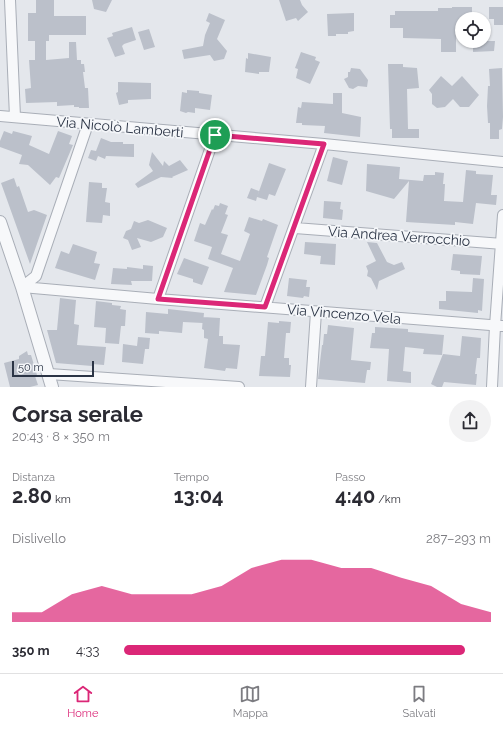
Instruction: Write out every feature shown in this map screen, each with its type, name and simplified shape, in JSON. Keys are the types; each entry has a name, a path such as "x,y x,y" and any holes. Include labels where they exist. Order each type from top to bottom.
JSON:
{"street":[{"path":"10,0 15,117"},
{"name":"Via Nicolò Lamberti","path":"0,116 324,144 503,162"},
{"path":"22,287 36,276 88,124"},
{"path":"158,299 215,135"},
{"path":"265,307 295,228 324,144"},
{"path":"492,387 499,326 503,215"},
{"path":"0,222 22,287 52,387"},
{"name":"Via Andrea Verrocchio","path":"295,228 502,244"},
{"path":"36,276 42,289"},
{"name":"Via Vincenzo Vela","path":"22,287 499,326"},
{"path":"311,387 316,312"},
{"path":"49,374 239,387"}],"building":[{"path":"36,0 54,0 54,16 86,16 86,35 49,35 49,41 46,41 46,60 69,58 69,42 76,42 77,60 81,60 81,64 84,64 85,72 83,72 85,88 88,88 89,108 74,107 74,105 57,106 57,102 26,103 25,89 31,88 29,60 35,60 35,41 28,41 28,13 36,13"},
{"path":"92,0 112,0 106,12 94,9"},
{"path":"279,0 300,0 308,12 298,21 296,18 286,21"},
{"path":"472,7 472,12 455,12 456,52 441,52 441,39 403,38 403,28 390,28 390,15 395,15 395,11 438,11 438,8"},
{"path":"489,7 503,7 503,25 494,25 494,19 491,19 491,12 489,12"},
{"path":"209,13 225,20 217,39 227,51 224,59 214,61 210,55 184,59 182,50 203,46 205,35 210,23 206,21"},
{"path":"354,13 354,31 348,32 348,34 328,36 327,14"},
{"path":"132,27 136,40 124,44 122,46 125,54 115,57 107,38 113,36 112,33"},
{"path":"149,29 155,47 144,50 138,32"},
{"path":"491,41 495,41 494,51 473,52 473,48 491,48"},
{"path":"301,52 316,57 315,60 320,62 310,84 296,78 298,69 295,68"},
{"path":"248,53 271,57 269,72 259,72 259,74 245,72"},
{"path":"388,64 403,64 403,67 417,68 419,88 407,89 408,129 419,129 419,138 392,138 392,129 390,129"},
{"path":"351,68 360,69 368,80 367,87 358,86 353,89 349,88 344,79 348,77 348,72 350,72"},
{"path":"502,68 502,129 499,130 499,139 490,139 490,123 488,123 487,106 488,86 490,86 489,69"},
{"path":"441,76 452,86 462,76 479,95 469,107 460,107 453,99 445,107 437,108 432,104 432,94 429,90"},
{"path":"118,82 151,83 151,99 128,100 128,103 119,105 116,93 118,92"},
{"path":"187,90 199,91 199,93 212,95 210,110 195,108 195,113 180,111 182,92 187,93"},
{"path":"333,93 342,93 342,113 361,117 360,137 324,133 325,126 302,125 302,123 296,123 298,107 301,108 302,102 333,104"},
{"path":"4,131 12,134 13,131 32,136 29,145 49,154 58,131 72,136 69,144 73,145 59,178 56,177 50,185 28,165 19,164 22,155 0,147 0,141"},
{"path":"101,138 111,142 134,144 134,157 106,156 105,159 98,156 96,161 88,158 91,150 96,151"},
{"path":"152,152 163,166 164,161 169,166 180,160 188,170 172,177 173,178 161,177 138,188 135,184 153,171 149,165"},
{"path":"333,157 348,161 342,185 327,181"},
{"path":"269,163 286,169 275,196 269,194 267,200 257,197"},
{"path":"367,164 400,167 399,179 423,181 424,175 435,175 435,172 444,173 444,201 463,202 466,170 476,171 476,174 493,175 491,195 497,195 496,205 476,203 473,224 455,222 455,225 406,222 409,181 394,199 366,191"},
{"path":"14,178 17,187 19,186 28,212 34,210 47,215 30,264 1,183"},
{"path":"89,182 102,183 102,188 107,188 105,202 110,203 110,216 103,215 102,223 86,222"},
{"path":"251,188 259,191 256,201 247,198"},
{"path":"324,201 341,202 340,209 343,210 342,220 323,218"},
{"path":"220,203 228,206 225,214 228,215 221,233 228,235 221,254 240,261 250,234 244,231 249,217 262,221 263,219 278,225 267,257 269,258 267,265 256,295 224,292 233,268 208,259 212,247 194,241 200,223 205,225 212,209 213,210 215,205 219,206"},
{"path":"148,220 167,228 163,237 151,242 137,238 141,247 132,250 128,240 123,238 126,231 131,229 134,221 139,223"},
{"path":"305,242 336,244 335,265 320,264 321,256 304,254"},
{"path":"367,242 377,243 387,262 394,265 402,262 405,269 379,281 377,290 371,278 367,276 368,271 366,266 376,261"},
{"path":"73,244 97,252 94,263 100,264 95,280 55,268 61,251 69,254"},
{"path":"453,254 482,256 480,275 460,274 460,271 451,270"},
{"path":"184,258 209,267 202,285 193,282 193,279 177,274"},
{"path":"143,265 153,266 152,281 131,281 132,285 111,284 113,268 127,269 127,267 143,269"},
{"path":"289,278 307,280 306,287 310,287 309,297 304,296 303,298 287,296"},
{"path":"473,278 484,279 482,311 478,310 478,313 439,309 439,301 446,301 446,291 472,292"},
{"path":"60,298 76,300 74,324 79,325 77,345 106,347 104,365 92,364 92,366 56,363 47,330 57,330"},
{"path":"96,301 112,303 112,305 121,306 120,309 126,310 125,326 121,326 119,344 105,343 106,328 94,327"},
{"path":"168,309 204,313 203,323 183,322 182,333 159,331 159,334 145,333 146,312 168,314"},
{"path":"203,317 220,318 219,336 223,336 223,344 240,345 237,369 226,368 225,371 204,368 208,339 204,338 204,330 202,329"},
{"path":"279,321 291,322 290,333 286,333 284,358 289,358 289,365 291,365 290,377 259,376 261,356 265,356 268,322 279,323"},
{"path":"328,325 354,328 351,360 371,362 370,370 367,370 365,383 318,379 324,334 327,334"},
{"path":"375,327 408,329 408,332 444,335 442,355 423,354 424,349 405,347 403,371 411,372 411,383 387,381 389,349 370,348 372,333 375,333"},
{"path":"462,336 481,338 480,358 477,358 475,374 477,374 476,385 444,382 442,387 437,387 431,384 443,354 460,356"},
{"path":"138,337 150,338 149,349 145,349 143,364 122,362 123,344 137,346"},
{"path":"27,351 28,355 31,355 37,375 35,376 38,385 30,387 10,387 4,363 19,359 19,356"}],"route":[{"path":"215,135 324,144 295,228 265,307 158,299 215,135"}]}
